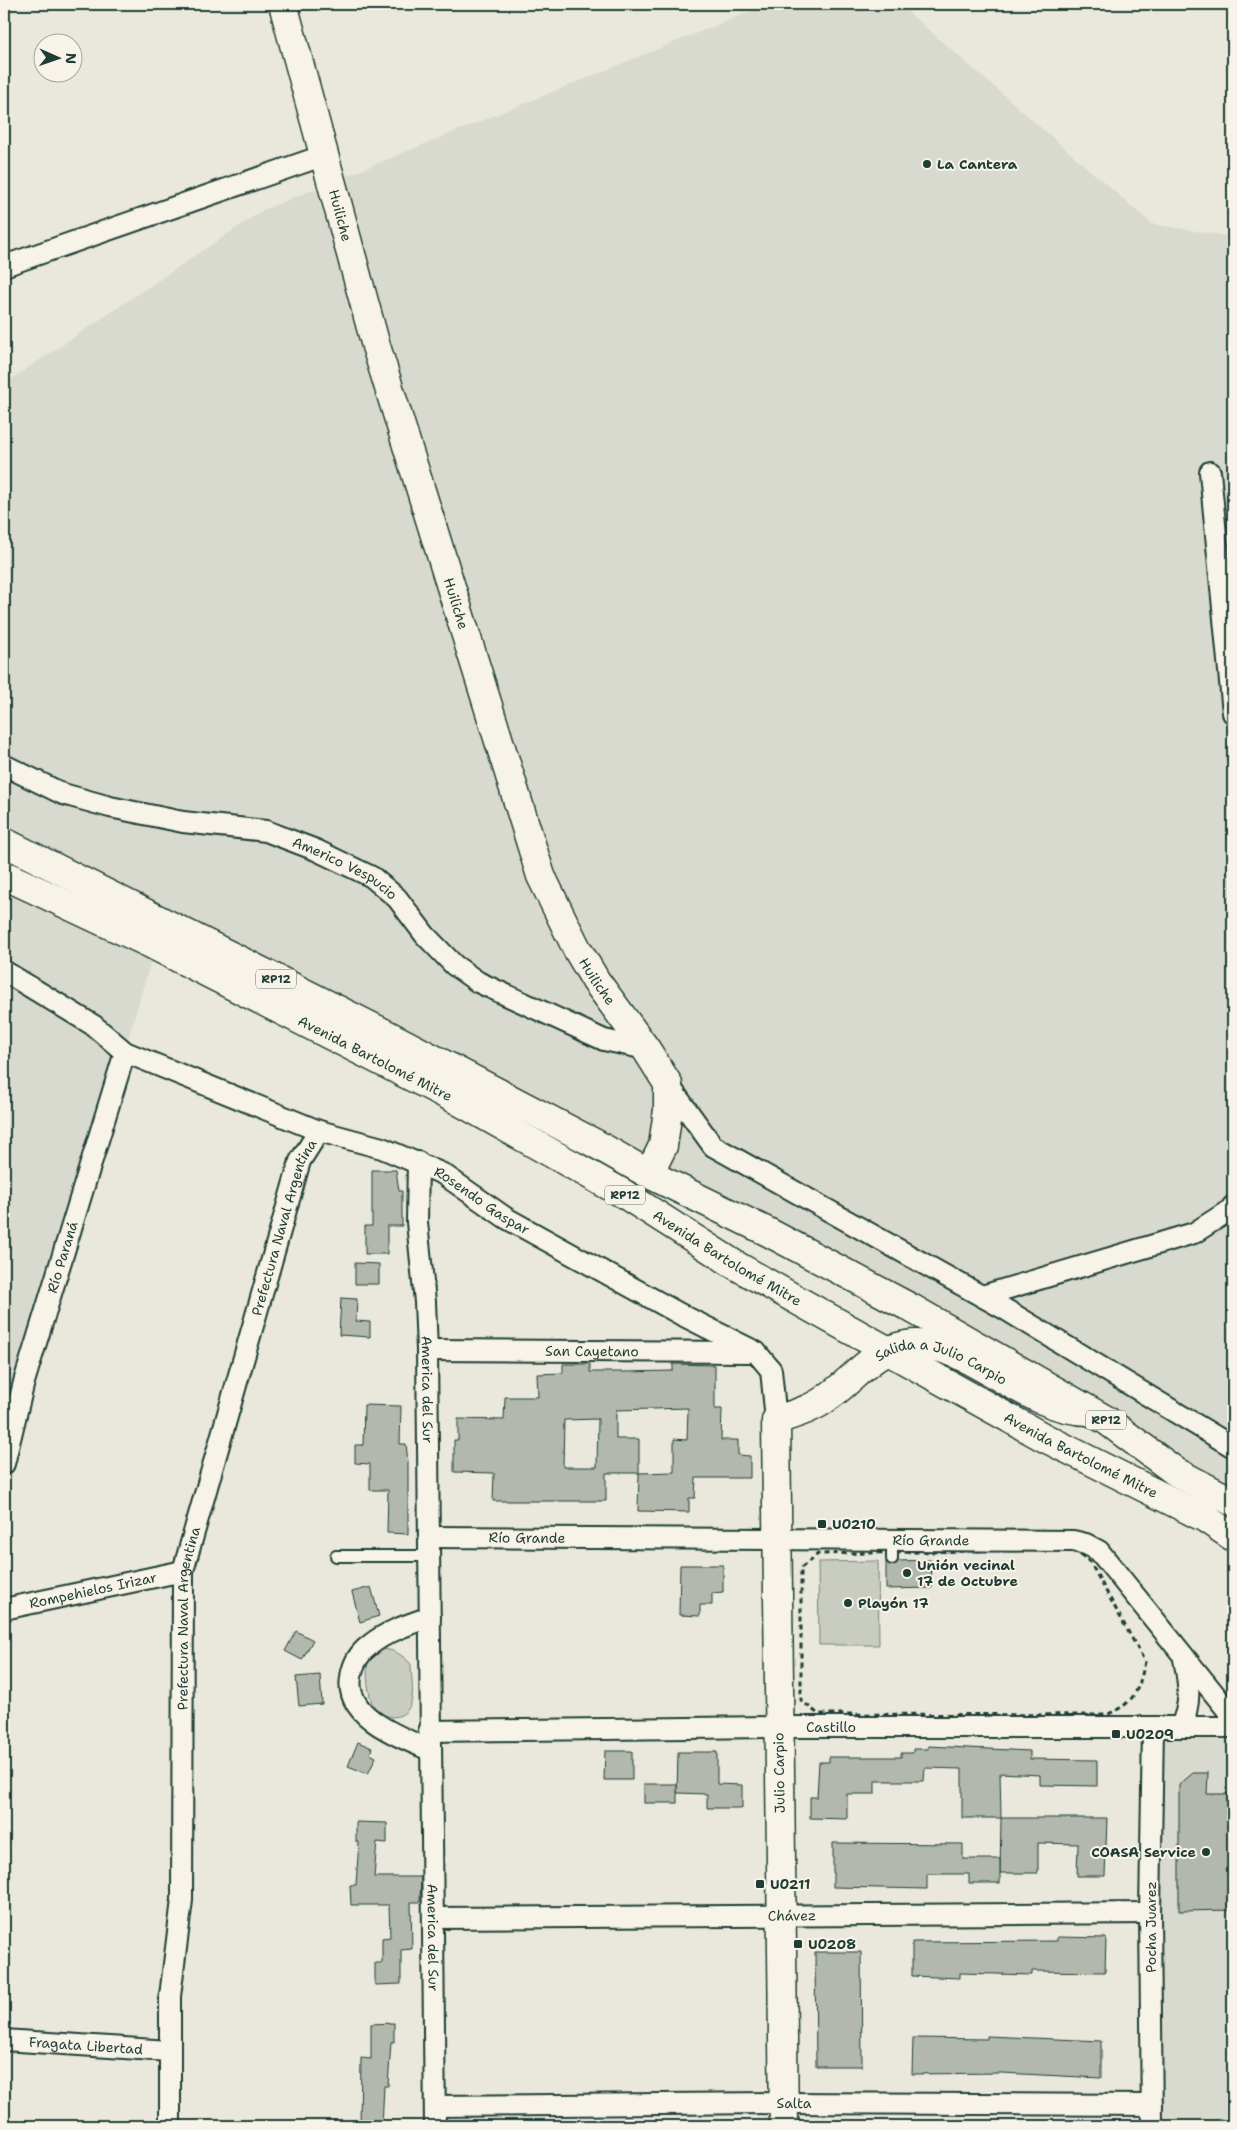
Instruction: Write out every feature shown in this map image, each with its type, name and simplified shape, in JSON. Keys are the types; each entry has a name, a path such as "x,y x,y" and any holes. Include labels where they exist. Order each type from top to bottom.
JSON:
{"main road":[{"name":"Huiliche","path":"283,4 376,346 542,876 577,949 596,981 646,1049 668,1084"},
{"name":"Avenida Bartolomé Mitre","path":"4,842 390,1036 596,1144 649,1174 768,1232 912,1308 1090,1411 1176,1472 1233,1502"},
{"name":"Avenida Bartolomé Mitre","path":"4,876 149,943 458,1100 624,1194 738,1266 886,1350 1051,1441 1168,1498 1233,1536"},
{"path":"649,1174 663,1146 668,1110 668,1084"},
{"name":"Salida a Julio Carpio","path":"776,1420 810,1408 827,1399 886,1350 907,1344 932,1345 966,1359 1040,1401 1072,1410 1090,1411"},
{"name":"Julio Carpio","path":"776,1420 784,2115"}],"street":[{"path":"4,266 325,155"},
{"path":"1210,472 1233,714"},
{"name":"Americo Vespucio","path":"4,765 63,794 110,808 183,822 266,831 316,850 372,877 397,898 425,934 454,965 478,982 604,1040 646,1049"},
{"name":"Rosendo Gaspar","path":"4,971 93,1025 125,1052 319,1132 382,1148 418,1162 443,1174 515,1223 680,1314 756,1352 771,1370 776,1420"},
{"name":"Río Paraná","path":"4,1464 24,1382 125,1052"},
{"path":"668,1084 713,1146 982,1296 1233,1447"},
{"name":"Prefectura Naval Argentina","path":"170,2126 170,1996 182,1900 183,1571 300,1161 319,1132"},
{"name":"America del Sur","path":"418,1162 417,1222 425,1302 427,1350 430,1617 429,1740 435,2126"},
{"path":"982,1296 1194,1233 1230,1210 1233,1206"},
{"name":"San Cayetano","path":"427,1350 756,1352"},
{"path":"4,1438 24,1382"},
{"name":"Río Grande","path":"429,1547 776,1539 892,1551 1073,1541 1086,1544 1099,1551 1233,1717"},
{"name":"Rompehielos Irizar","path":"4,1609 183,1571"},
{"path":"429,1740 410,1742 368,1717 358,1708 351,1692 350,1680 353,1666 372,1643 398,1629 430,1617"},
{"path":"1180,1727 1186,1716 1189,1698 1189,1684 1183,1656"},
{"name":"Castillo","path":"429,1740 779,1727 1233,1727"},
{"name":"Pocha Juarez","path":"1152,2126 1150,1913 1153,1727"},
{"name":"Chávez","path":"432,1918 1150,1913"},
{"name":"Fragata Libertad","path":"4,2040 169,2051"},
{"name":"Salta","path":"435,2106 784,2115 1152,2105"}],"lane":[{"path":"336,1556 429,1547"}],"path":[{"path":"1073,1549 1090,1562 1145,1662 1139,1686 1133,1698 1122,1708 1106,1715 818,1714 801,1700 801,1568 818,1554 892,1551 1073,1549"}],"shaded area":[{"path":"768,4 899,4 1152,224 1233,237 1233,1502 1106,1420 162,923 4,1464 4,384 263,210"},
{"name":"Playón 17","path":"878,1561 879,1645 819,1645 818,1562"},
{"path":"378,1649 396,1652 411,1664 411,1704 402,1715 393,1717 384,1715 375,1711 372,1704 368,1684 368,1656"},
{"path":"1153,1727 1233,1727 1233,2126 1152,2126"}],"building":[{"path":"372,1170 396,1170 399,1191 402,1191 402,1226 387,1226 387,1254 365,1254 365,1226 372,1226"},
{"path":"355,1263 379,1264 379,1284 355,1284"},
{"path":"341,1298 357,1299 356,1321 370,1322 370,1337 339,1335"},
{"path":"563,1364 590,1364 590,1372 673,1371 673,1364 715,1365 715,1409 722,1409 721,1440 738,1440 738,1455 750,1456 750,1478 696,1478 695,1498 689,1498 689,1512 638,1511 639,1473 606,1473 606,1501 493,1501 494,1473 454,1472 454,1440 458,1440 458,1419 504,1420 505,1397 538,1397 537,1374 563,1373","holes":["688,1408 687,1440 674,1439 674,1472 639,1473 639,1439 616,1439 616,1410","598,1419 597,1467 563,1467 564,1420"]},
{"path":"364,1405 401,1406 400,1444 406,1444 408,1462 408,1534 387,1533 388,1490 370,1490 370,1464 355,1463 355,1445 363,1445"},
{"path":"931,1560 932,1588 886,1589 886,1561 892,1566 898,1561"},
{"path":"680,1565 723,1565 723,1592 712,1593 712,1605 700,1605 700,1616 679,1615"},
{"path":"371,1587 379,1616 360,1622 352,1592"},
{"path":"296,1631 313,1640 302,1660 285,1651"},
{"path":"320,1675 322,1704 299,1706 296,1677"},
{"path":"358,1742 372,1748 370,1754 376,1757 368,1774 348,1766"},
{"path":"928,1746 1030,1751 1030,1759 1097,1760 1097,1786 1040,1785 1040,1775 1000,1773 1001,1818 962,1818 962,1769 925,1768 924,1781 875,1781 875,1794 847,1794 847,1819 810,1818 810,1797 817,1797 819,1762 829,1762 829,1757 901,1757 901,1753 913,1753 913,1749 928,1749"},
{"path":"605,1751 632,1751 632,1780 604,1780"},
{"path":"678,1752 717,1752 717,1784 742,1785 742,1808 707,1808 707,1794 677,1793"},
{"name":"COASA Service","path":"1193,1773 1208,1773 1207,1794 1233,1794 1233,1910 1179,1911 1179,1785"},
{"path":"644,1784 677,1784 677,1803 644,1803"},
{"path":"1001,1818 1107,1818 1105,1876 1077,1876 1078,1844 1038,1843 1038,1873 1000,1873"},
{"path":"356,1822 387,1823 387,1843 377,1842 374,1877 421,1877 420,1902 411,1902 412,1949 401,1950 401,1984 375,1985 375,1963 382,1963 382,1938 390,1937 389,1905 351,1905 350,1885 356,1885 359,1842 356,1842"},
{"path":"833,1843 963,1844 963,1859 1000,1859 1000,1883 969,1883 969,1874 927,1874 927,1889 833,1887"},
{"path":"1057,1937 1106,1938 1105,1972 1032,1971 1032,1975 960,1973 960,1978 912,1976 912,1942 1057,1941"},
{"path":"815,1952 861,1952 862,2066 816,2066"},
{"path":"394,2023 394,2042 391,2042 388,2086 384,2086 382,2126 360,2126 361,2058 371,2059 371,2024"},
{"path":"987,2036 1101,2041 1101,2078 1002,2073 912,2074 913,2038 987,2039"}],"place":[{"name":"La Cantera","path":"927,164"},
{"name":"U0210","path":"822,1524"},
{"name":"Unión vecinal 17 de Octubre","path":"907,1573"},
{"name":"Playón 17","path":"848,1603"},
{"name":"U0209","path":"1116,1734"},
{"name":"COASA Service","path":"1206,1852"},
{"name":"U0211","path":"760,1884"},
{"name":"U0208","path":"798,1944"}]}
